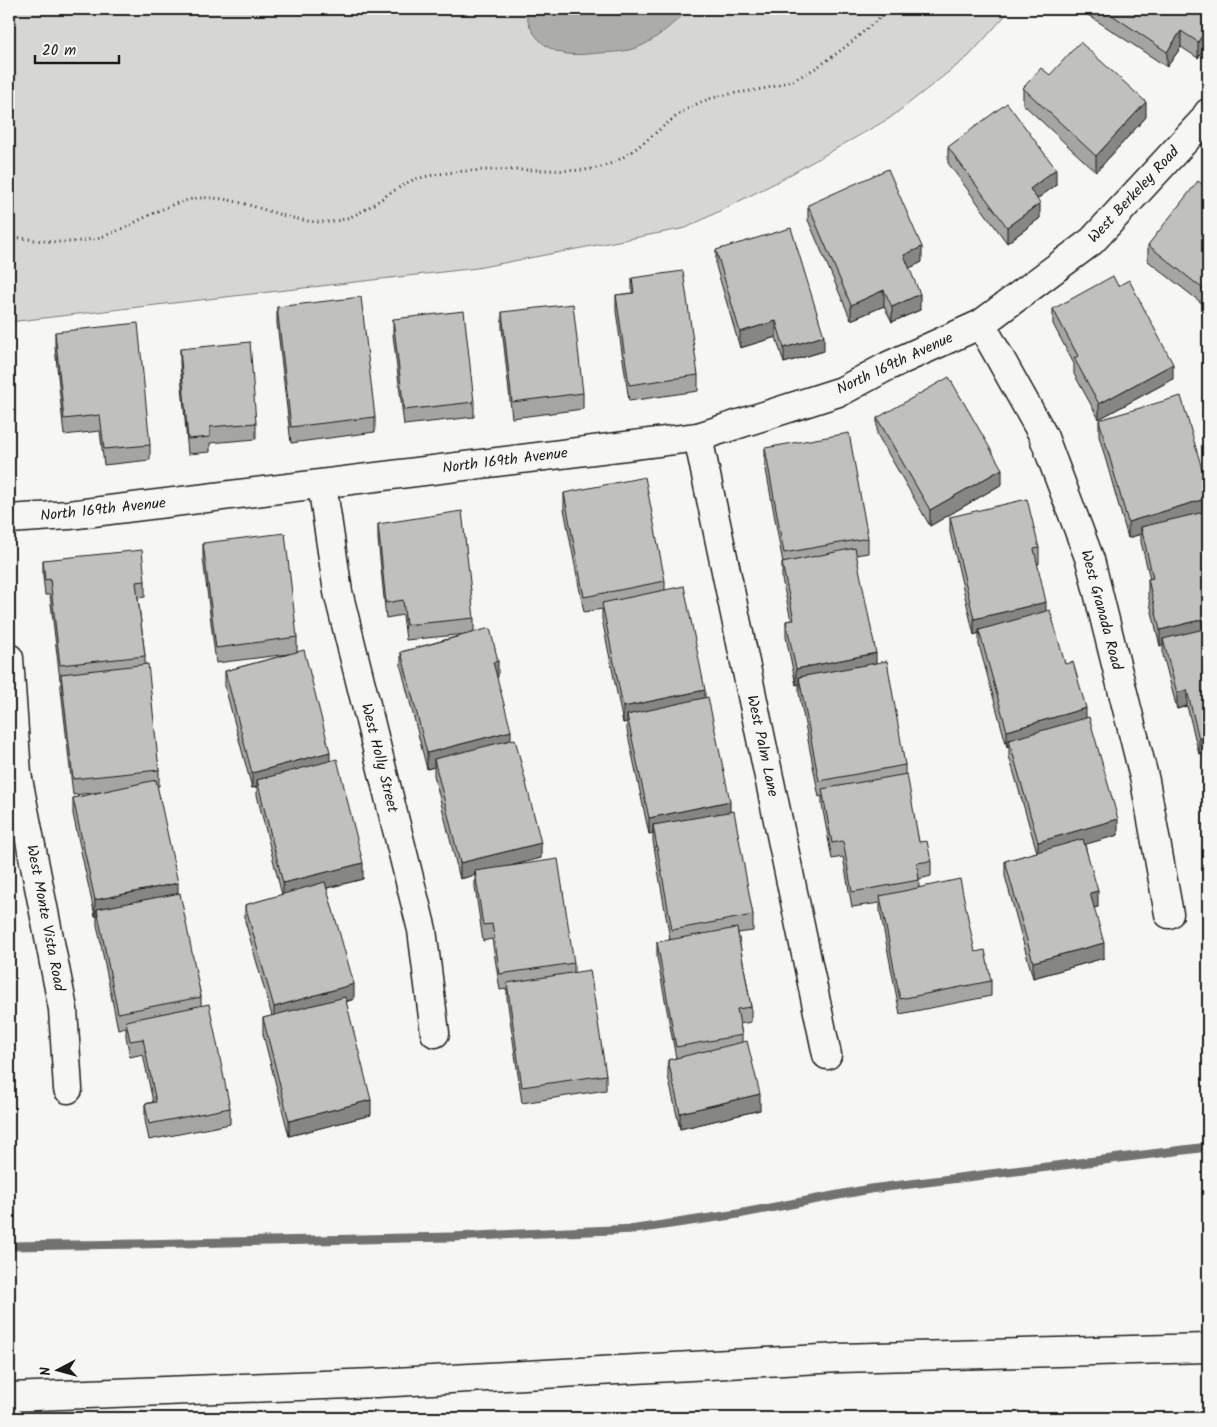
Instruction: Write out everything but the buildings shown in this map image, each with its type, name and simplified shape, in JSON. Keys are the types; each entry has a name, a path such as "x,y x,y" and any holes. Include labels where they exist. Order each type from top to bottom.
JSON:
{"main road":[{"name":"West Berkeley Road","path":"981,324 1092,241 1206,121"},
{"name":"North 169th Avenue","path":"9,519 69,515 698,437 842,391 888,366 981,324"},
{"name":"West Granada Road","path":"981,324 1043,434 1090,560 1145,782 1169,914"},
{"name":"West Palm Lane","path":"698,437 827,1055"},
{"name":"West Holly Street","path":"322,484 338,592 422,930 434,1033"},
{"name":"West Monte Vista Road","path":"9,658 17,774 63,1009 68,1089"},
{"path":"9,1397 376,1383 839,1358 1208,1348"}],"path":[{"path":"9,236 47,242 66,243 82,241 112,233 173,205 201,198 228,200 294,218 315,222 330,222 351,217 414,179 454,172 596,169 611,164 624,156 678,114 694,104 713,97 768,88 802,75 847,46 890,9"}],"shaded area":[{"path":"9,9 1011,9 969,56 890,118 777,182 686,228 477,268 9,322"},
{"path":"525,9 690,9 654,39 636,48 576,55 562,53 547,47 541,42 532,31"}],"waterway":[{"path":"9,1246 451,1237 636,1229 738,1214 870,1189 1208,1147"}]}
